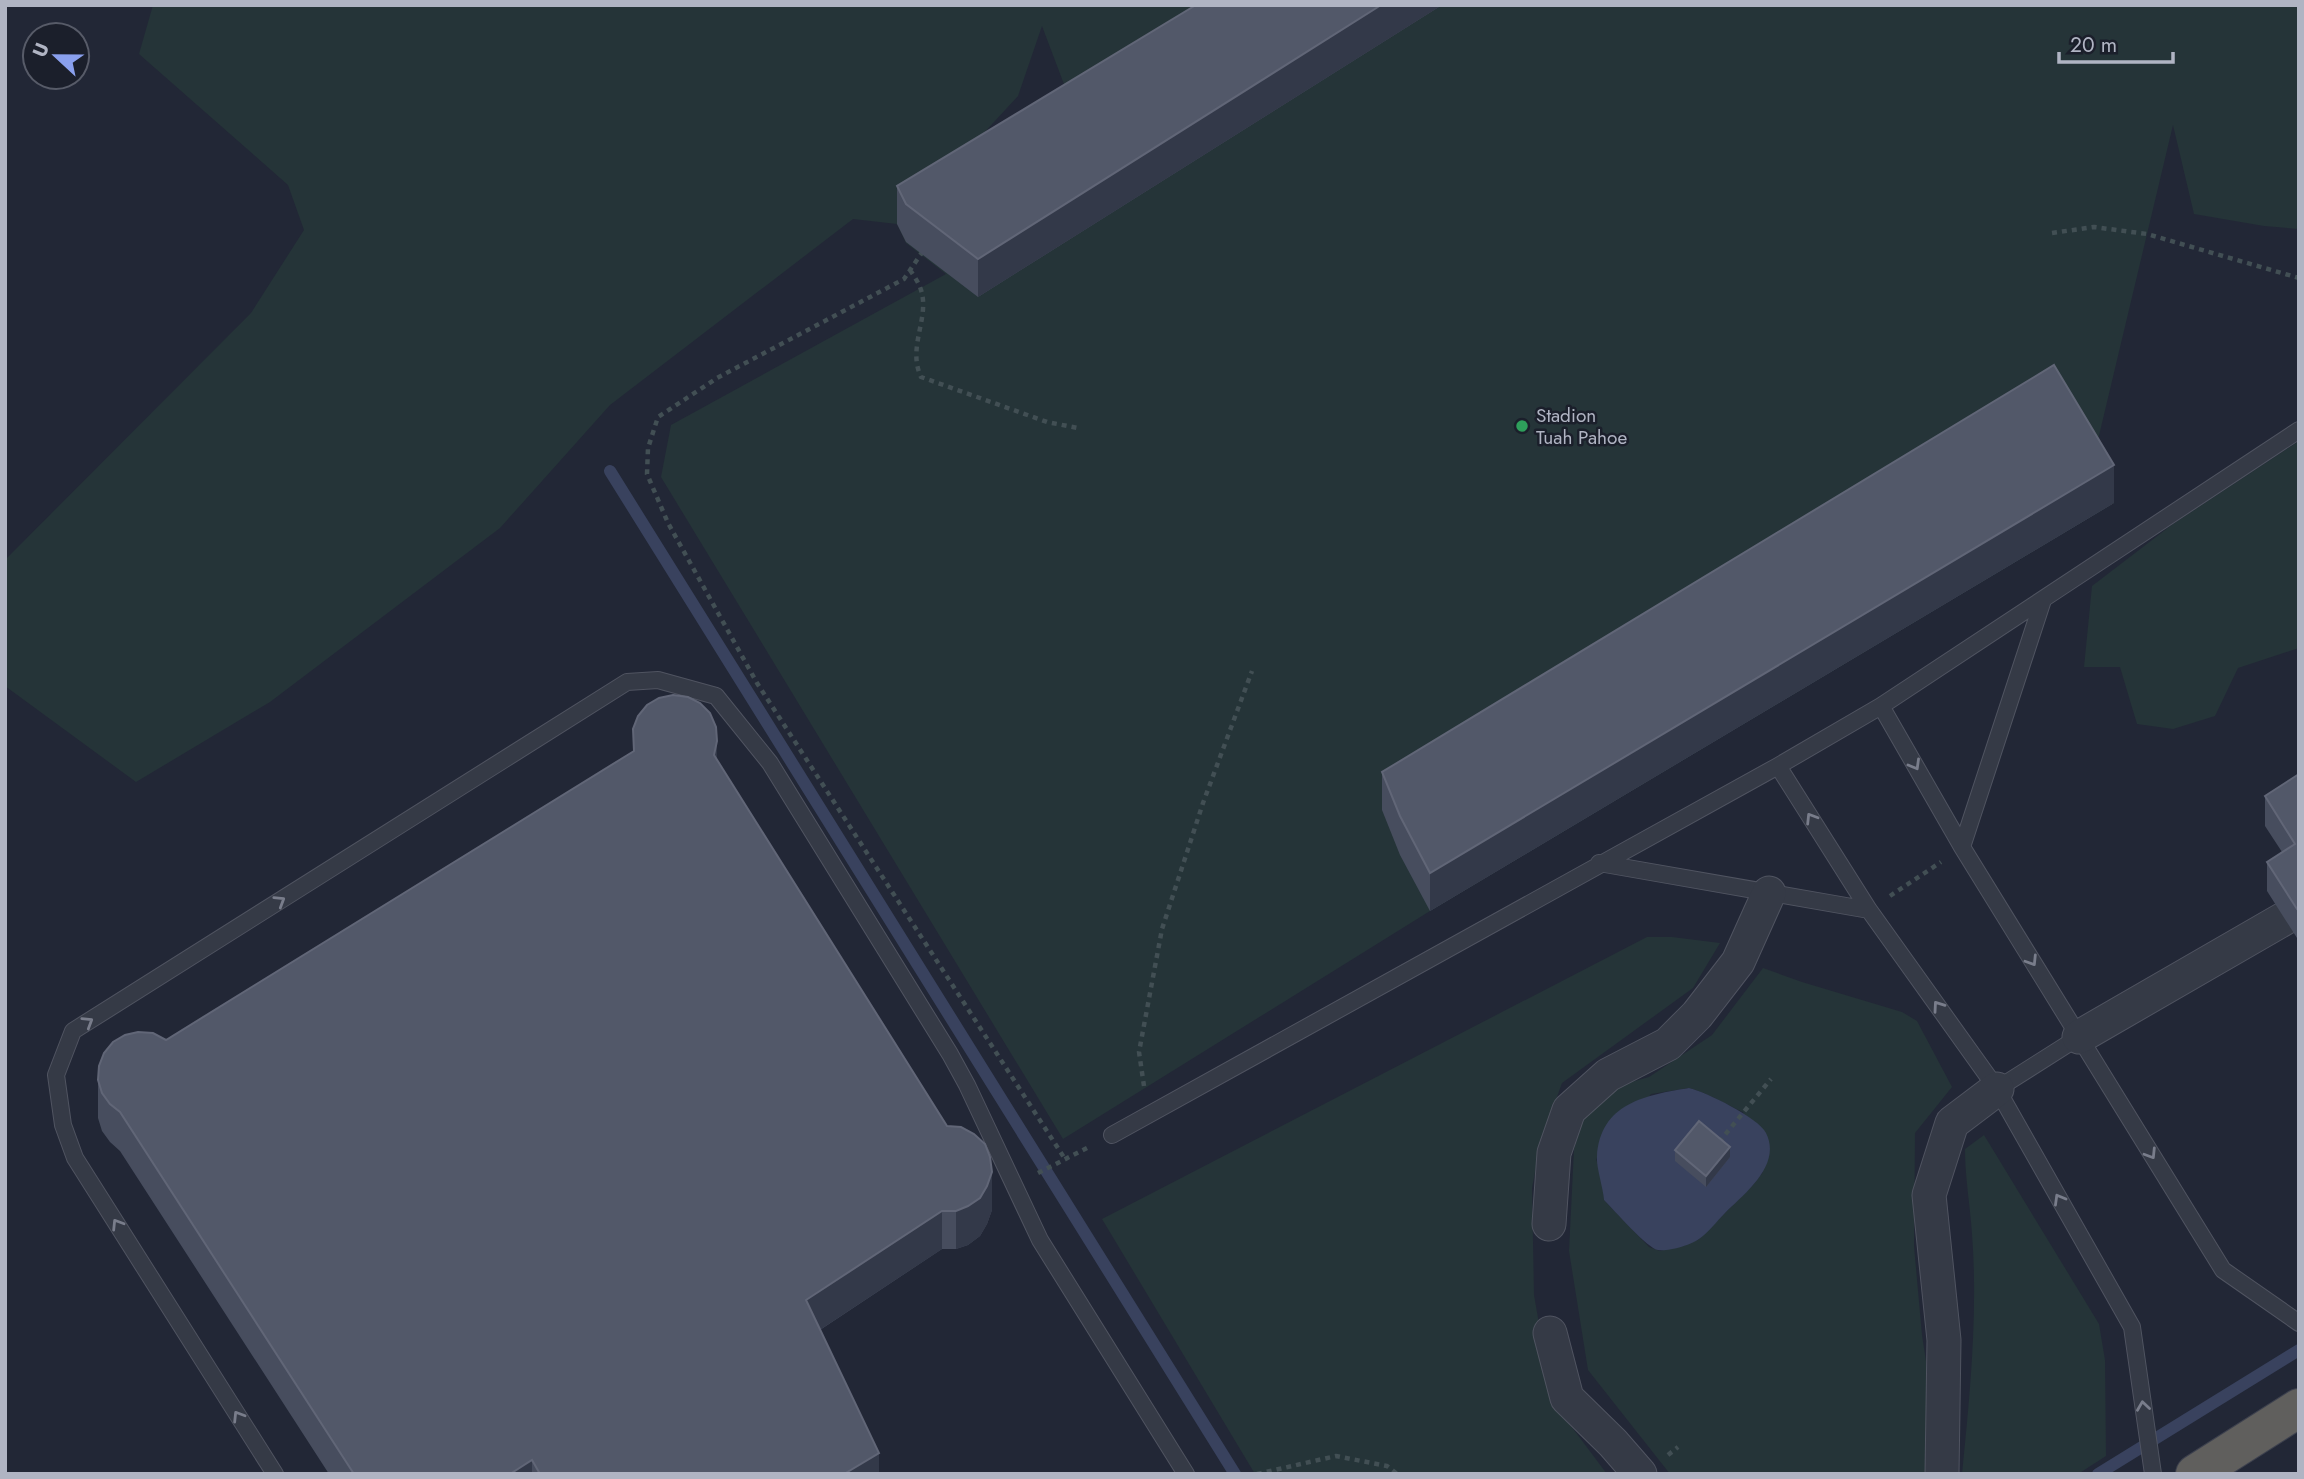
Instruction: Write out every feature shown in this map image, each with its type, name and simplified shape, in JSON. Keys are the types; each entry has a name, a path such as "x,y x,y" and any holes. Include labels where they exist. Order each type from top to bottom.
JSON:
{"highway":[{"path":"2195,1474 2299,1408"}],"street":[{"path":"1549,1223 1555,1153 1569,1110 1608,1074 1668,1044 1697,1015 1738,962 1769,893"},
{"path":"2079,1037 2299,910"},
{"path":"1942,1474 1944,1340 1929,1195 1952,1123 1997,1089"},
{"path":"1550,1333 1567,1398 1640,1474"}],"lane":[{"path":"1112,1135 1778,766 1881,706 2299,430"},
{"path":"1962,848 2043,600"},
{"path":"275,1474 75,1158 64,1125 56,1075 74,1031 627,682 658,680 716,696 770,763 950,1054 1040,1240 1186,1474"},
{"path":"1881,706 1962,848 2223,1270 2299,1323"},
{"path":"1778,766 1869,910 1997,1089 2132,1326 2153,1474"},
{"path":"1599,863 1869,910"},
{"path":"1997,1089 2079,1037"}],"path":[{"path":"2052,233 2094,227 2147,234 2299,278"},
{"path":"926,241 923,252 904,279 718,378 658,417 648,448 647,474 668,523 757,683 1065,1159"},
{"path":"910,270 922,291 916,365 921,377 1047,422 1078,428"},
{"path":"1148,1115 1139,1052 1162,929 1203,803 1252,671"},
{"path":"1869,910 1962,848"},
{"path":"1716,1146 1771,1079"},
{"path":"1668,1455 1678,1447"},
{"path":"1258,1473 1336,1455 1387,1466 1397,1474"}],"shaded area":[{"path":"153,5 2299,5 2299,229 2194,214 2173,125 2092,465 2114,503 1430,911 1063,1139 661,477 671,425 946,274 906,243 897,224 853,219 610,405 500,528 270,702 136,782 5,686 5,560 251,313 304,230 288,185 139,54","holes":["1042,26 1076,116 969,149 1018,96"]},
{"path":"2299,441 2299,648 2238,668 2215,716 2173,729 2137,724 2120,667 2084,667 2092,586 2173,524"},
{"path":"1647,937 1720,943 1693,988 1562,1083 1541,1141 1532,1188 1534,1295 1550,1386 1565,1418 1607,1474 1255,1474 1102,1219"},
{"path":"1763,968 1902,1012 1917,1021 1952,1087 1915,1133 1914,1246 1929,1381 1926,1474 1670,1474 1588,1370 1569,1251 1574,1149 1588,1104 1617,1086 1649,1077 1712,1035","holes":["1689,1088 1743,1112 1763,1172 1698,1240 1660,1251 1649,1247 1604,1200 1603,1182 1596,1159 1651,1094"]},
{"path":"1984,1135 2099,1324 2105,1360 2106,1456 2078,1474 1962,1474 1974,1324 1974,1264 1965,1149"}],"water":[{"path":"1689,1088 1731,1106 1753,1120 1766,1133 1770,1145 1769,1156 1751,1187 1702,1236 1679,1248 1658,1250 1639,1236 1604,1200 1597,1161 1600,1139 1616,1113 1628,1105 1657,1094"}],"building":[{"path":"1196,5 1381,5 978,259 906,204 897,186"},
{"path":"2054,365 2114,465 1430,873 1400,816 1382,772"},
{"path":"673,695 688,697 700,703 710,713 716,727 714,755 947,1126 961,1127 974,1134 985,1144 990,1157 992,1172 980,1198 956,1211 942,1211 806,1300 879,1453 844,1474 540,1474 532,1460 510,1474 354,1474 120,1112 102,1093 98,1080 104,1053 113,1042 138,1032 153,1033 166,1040 634,751 633,729 638,716 647,705 659,698"},
{"path":"2299,774 2297,909 2267,862 2295,844 2265,796"},
{"path":"1699,1121 1730,1147 1706,1176 1675,1150"}],"waterway":[{"path":"610,471 1235,1474"},
{"path":"2098,1474 2299,1350"}],"place":[{"name":"Stadion Tuah Pahoe","path":"1522,426"}]}
